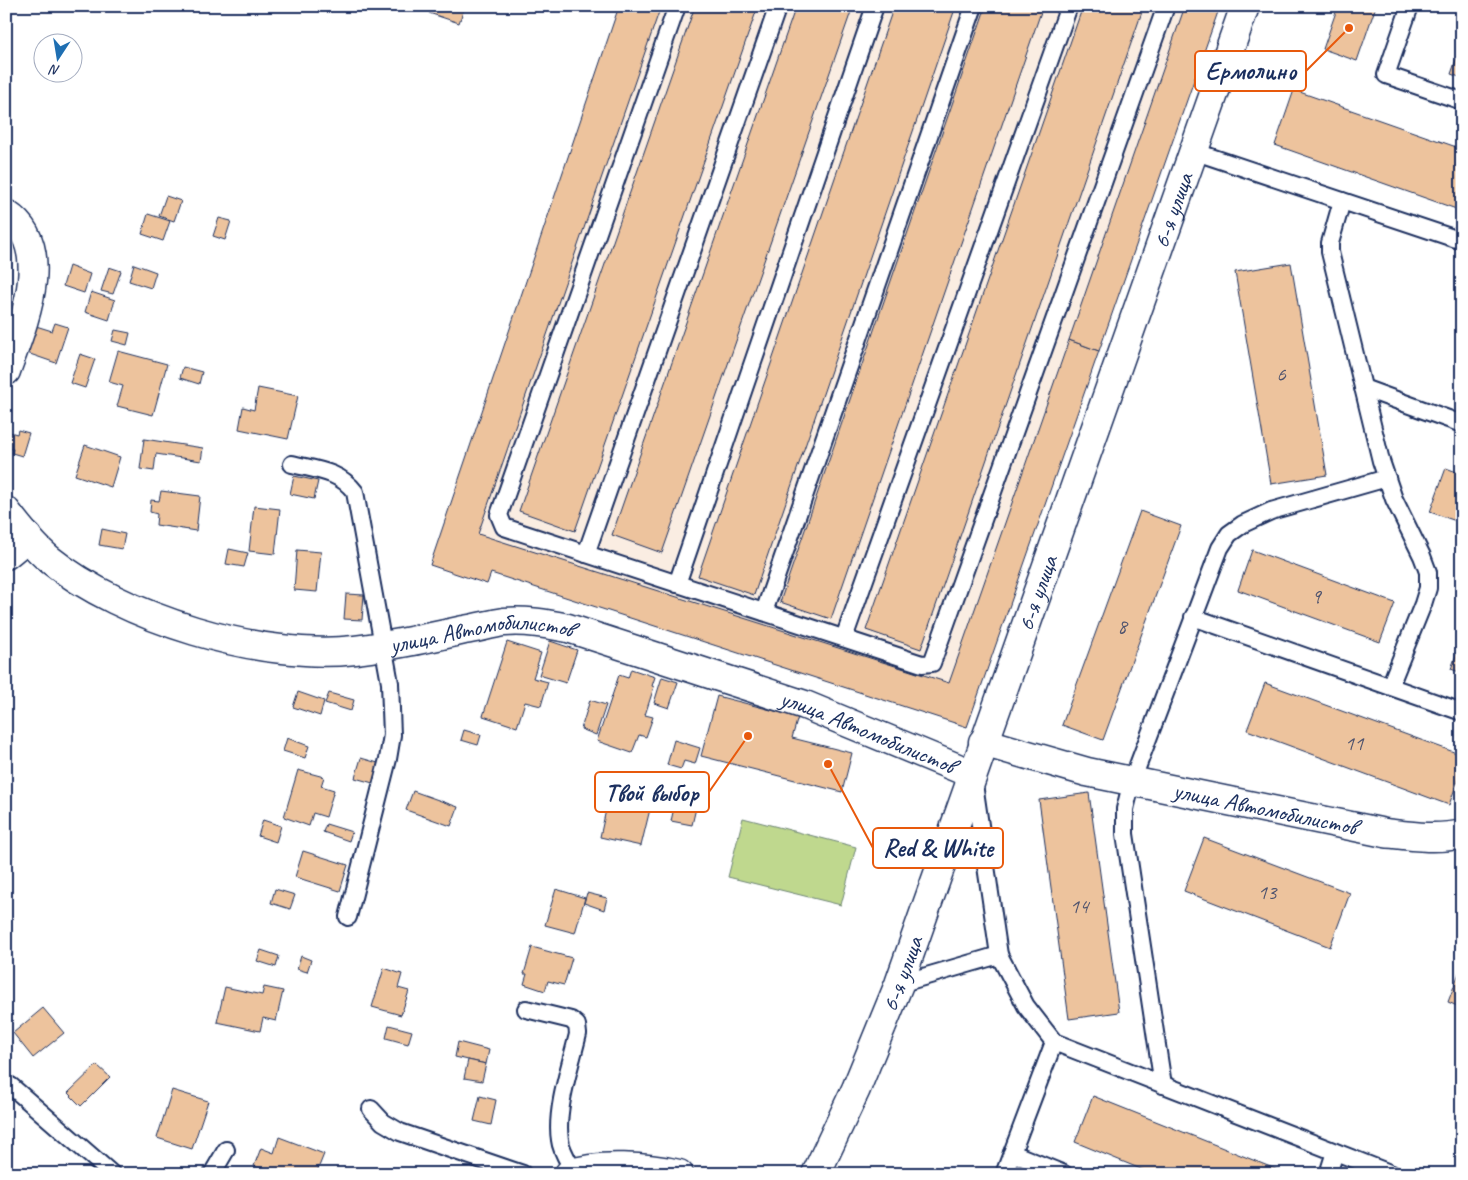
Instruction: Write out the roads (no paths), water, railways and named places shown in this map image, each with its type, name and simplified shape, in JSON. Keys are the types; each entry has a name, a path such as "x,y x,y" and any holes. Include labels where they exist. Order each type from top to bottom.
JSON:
{"street":[{"name":"6-я улица","path":"816,1174 856,1088 899,984 1244,6"},
{"path":"6,214 17,221 28,239 34,257 27,308 6,371"},
{"name":"улица Автомобилистов","path":"6,511 48,559 88,585 114,600 170,623 213,636 279,649 314,652 383,646 505,622 534,622 568,628 805,705 972,774"},
{"path":"6,555 28,537"},
{"name":"улица Автомобилистов","path":"984,742 1087,772 1385,833 1420,838 1462,834"},
{"path":"572,1173 614,1166 678,1174"}],"lane":[{"path":"677,6 499,515 504,527 922,664 932,663 1166,6"},
{"path":"586,554 778,6"},
{"path":"677,584 875,6"},
{"path":"764,612 974,6"},
{"path":"844,638 1069,6"},
{"path":"1410,6 1386,75 1462,101"},
{"path":"1193,151 1462,241"},
{"path":"1342,201 1330,243 1330,252 1387,478 1394,499 1428,572 1428,588 1423,604 1390,686"},
{"path":"1363,388 1462,424"},
{"path":"292,464 340,477 348,482 355,492 390,683 392,735 388,759 348,917"},
{"path":"1163,1085 1125,834 1126,809 1132,781 1220,548 1229,534 1243,524 1271,511 1387,478"},
{"path":"1193,617 1462,712"},
{"path":"972,774 999,955 1026,1006 1054,1042 1392,1174"},
{"path":"899,984 999,955"},
{"path":"526,1009 570,1020 577,1025 578,1034 560,1114 559,1130 560,1142 572,1173"},
{"path":"1004,1174 1054,1042"},
{"path":"10,1086 112,1174"},
{"path":"370,1109 383,1122 400,1132 523,1174"},
{"path":"212,1174 226,1150"},
{"path":"1328,1174 1335,1152"},
{"path":"1012,1153 1064,1174"}],"place":[{"name":"Ермолино","path":"1349,28"},
{"name":"Твой выбор","path":"748,736"},
{"name":"Red & White","path":"828,764"}]}
